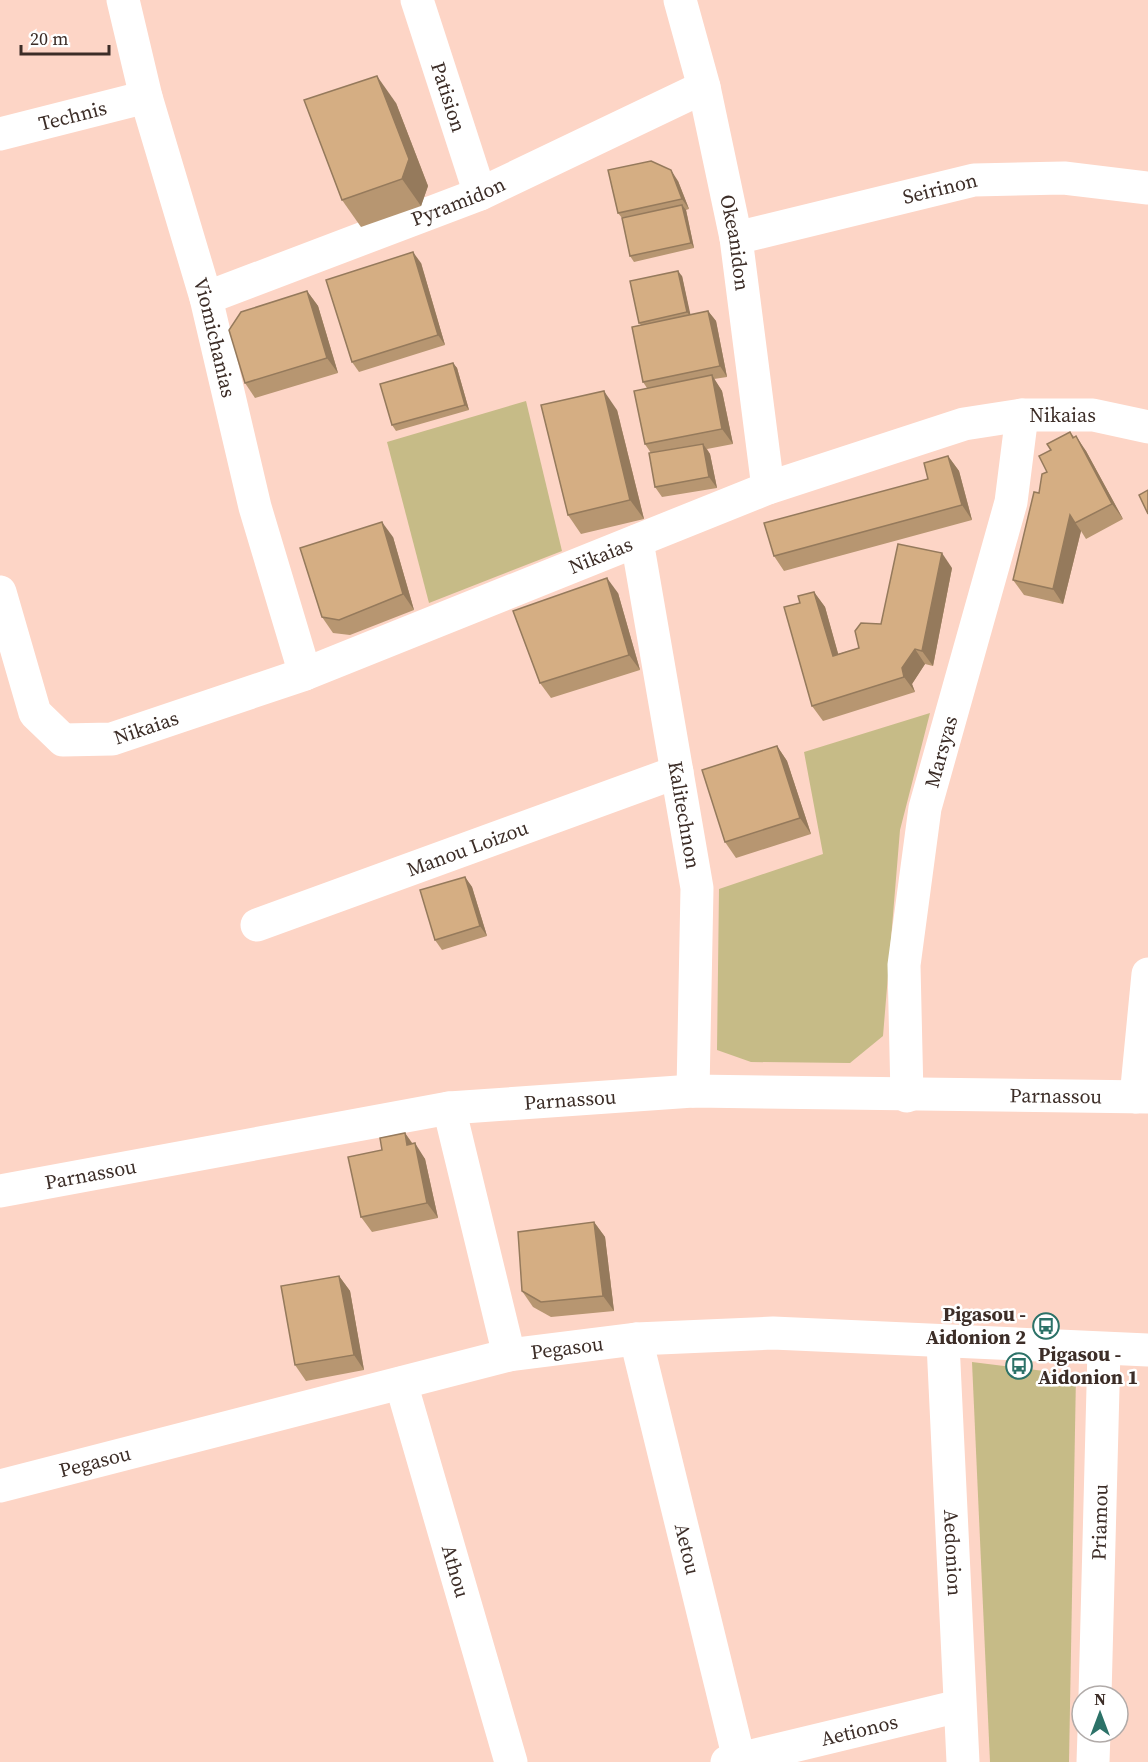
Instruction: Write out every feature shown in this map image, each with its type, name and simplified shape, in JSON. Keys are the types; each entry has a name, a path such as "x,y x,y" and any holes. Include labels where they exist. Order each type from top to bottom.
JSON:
{"street":[{"name":"Viomichanias","path":"123,0 146,97 206,298 255,507 305,674"},
{"name":"Patision","path":"417,0 480,194"},
{"name":"Okeanidon","path":"680,0 704,87 736,238 768,488"},
{"name":"Pyramidon","path":"206,298 480,194 704,87"},
{"name":"Technis","path":"0,134 146,97"},
{"name":"Seirinon","path":"736,238 974,180 1064,178 1148,188"},
{"name":"Nikaias","path":"0,592 35,713 63,740 112,740 305,674 768,488 964,424 1022,415 1093,415 1148,427"},
{"name":"Marsyas","path":"907,1096 905,959 926,808 1011,502 1022,415"},
{"name":"Kalitechnon","path":"637,541 697,888 693,1091"},
{"name":"Manou Loizou","path":"256,925 677,772"},
{"path":"1142,1097 1148,974"},
{"name":"Parnassou","path":"0,1191 449,1108 693,1091 907,1096 1142,1097"},
{"path":"449,1108 509,1355"},
{"name":"Pegasou","path":"0,1486 509,1355 636,1339 773,1334 1148,1350"},
{"name":"Aetou","path":"636,1339 733,1760"},
{"name":"Aedonion","path":"942,1343 963,1762"},
{"name":"Priamou","path":"1095,1684 1104,1349"},
{"name":"Athou","path":"401,1383 511,1762"},
{"name":"Aetionos","path":"733,1760 959,1706"},
{"path":"1093,1762 1094,1744"}],"shaded area":[{"path":"526,401 562,551 429,603 387,442"},
{"path":"930,713 900,830 883,1036 850,1063 751,1062 717,1050 719,889 823,854 804,752"},
{"path":"972,1362 1076,1375 1069,1762 990,1762"}],"building":[{"path":"377,76 409,159 402,179 342,200 304,100"},
{"path":"651,161 671,170 682,199 618,213 608,170"},
{"path":"682,205 691,243 630,256 622,218"},
{"path":"413,252 438,335 352,362 326,280"},
{"path":"678,271 687,312 639,323 630,281"},
{"path":"307,291 327,358 245,383 229,330 241,312"},
{"path":"708,311 720,366 643,382 632,327"},
{"path":"453,363 465,405 392,425 380,384"},
{"path":"712,375 722,429 645,444 634,391"},
{"path":"604,391 630,500 568,515 541,405"},
{"path":"1070,432 1073,438 1076,436 1112,504 1075,523 1070,515 1053,589 1013,580 1034,492 1039,493 1042,474 1047,472 1039,456 1051,450 1047,444"},
{"path":"703,444 709,477 655,487 649,453"},
{"path":"948,456 962,505 774,556 764,523 928,479 924,463"},
{"path":"1148,490 1148,514 1139,495"},
{"path":"382,522 403,594 339,620 322,617 300,548"},
{"path":"898,544 942,553 922,651 915,649 902,668 904,677 812,706 784,607 800,603 798,596 814,592 833,656 859,648 855,631 861,623 881,624"},
{"path":"607,578 629,655 540,683 513,611"},
{"path":"777,746 800,818 725,842 702,770"},
{"path":"465,877 480,926 435,940 420,890"},
{"path":"405,1133 407,1145 415,1143 427,1203 361,1217 348,1157 382,1150 380,1138"},
{"path":"594,1222 603,1296 541,1302 522,1291 518,1232"},
{"path":"339,1276 354,1355 295,1365 281,1286"}],"place":[{"name":"Pigasou - Aidonion 2","path":"1046,1326"},
{"name":"Pigasou - Aidonion 1","path":"1019,1366"}]}
